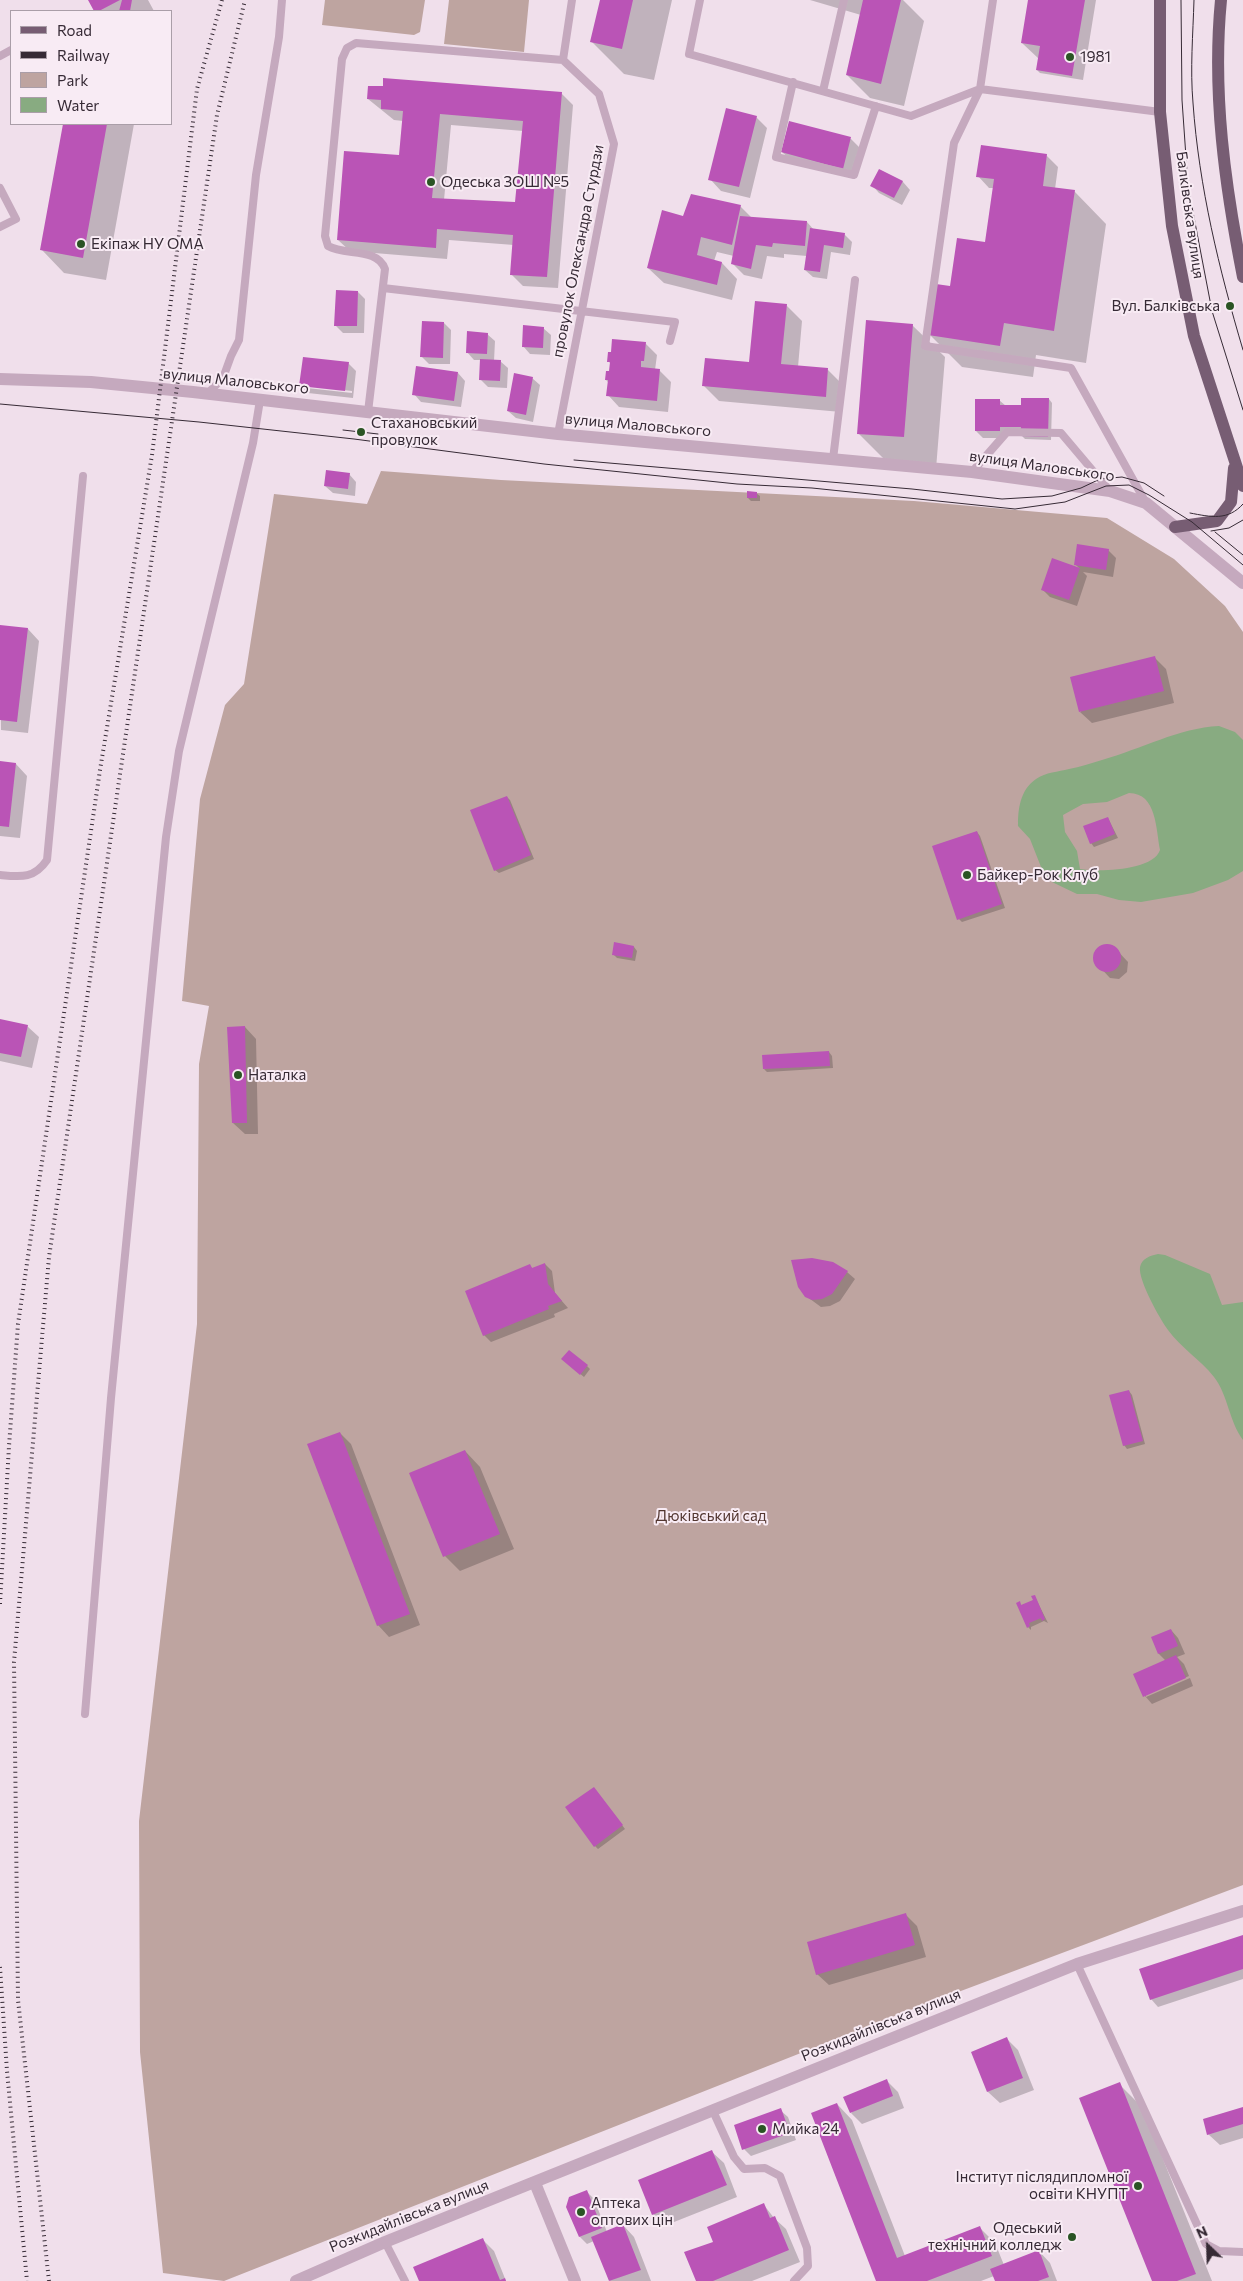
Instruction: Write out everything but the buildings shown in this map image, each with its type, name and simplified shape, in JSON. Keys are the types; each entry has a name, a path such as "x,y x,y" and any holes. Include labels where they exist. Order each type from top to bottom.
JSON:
{"main road":[{"name":"Балківська вулиця","path":"1160,0 1160,112 1172,226 1194,336 1243,486"},
{"path":"1221,0 1218,29 1220,133 1233,225 1243,277"},
{"path":"1175,527 1217,521 1232,502 1235,461"}],"street":[{"name":"вулиця Маловського","path":"0,379 91,382 558,434 972,472 1110,491 1146,503 1243,583"},
{"name":"Розкидайлівська вулиця","path":"296,2281 385,2242 1078,1964 1243,1911"},
{"path":"536,2183 575,2281"}],"lane":[{"path":"207,394 223,378 239,340 256,176 279,37 282,0"},
{"path":"368,412 385,269 382,261 374,256 335,250 328,246 325,236 342,59 347,48 356,43 563,60 572,0"},
{"path":"700,0 689,54 911,116 980,89 1160,112"},
{"path":"822,90 844,0"},
{"path":"993,0 980,89 954,143 925,346 1071,368 1146,503"},
{"name":"провулок Олександра Стурдзи","path":"558,434 614,144 599,94 563,60"},
{"path":"793,82 776,157 854,175 876,106"},
{"path":"0,188 16,219 0,227"},
{"path":"833,459 855,280"},
{"path":"383,288 675,322 670,341"},
{"path":"85,1714 111,1398 166,837 179,751 253,443 260,400"},
{"path":"972,472 1007,432 1061,433 1110,491"},
{"path":"0,875 23,878 40,870 47,860 83,476"},
{"path":"1078,1964 1206,2244 1219,2252 1243,2252"},
{"path":"713,2111 734,2157 744,2170 765,2168 780,2176 807,2248 808,2266 794,2281"},
{"path":"385,2242 405,2281"}],"green space":[{"path":"325,0 425,0 420,32 414,35 322,25"},
{"path":"449,0 529,0 524,52 444,44"},
{"name":"Дюківський сад","path":"381,471 501,480 914,501 1107,518 1174,559 1225,606 1243,632 1243,1885 897,2015 224,2281 163,2273 140,2052 139,1821 197,1324 199,1064 209,1006 182,1001 200,799 225,705 244,684 274,494 367,504"}],"water":[{"path":"1219,726 1235,732 1243,740 1243,871 1228,880 1193,893 1141,902 1119,900 1097,894 1077,894 1052,882 1043,872 1030,839 1018,826 1021,800 1031,783 1048,774 1086,765 1175,735","holes":["1129,793 1145,799 1154,814 1160,850 1155,857 1136,866 1124,868 1111,870 1080,869 1077,851 1065,832 1063,815 1083,804 1107,802"]},
{"path":"1158,1254 1165,1255 1210,1274 1222,1305 1243,1302 1243,1440 1238,1433 1219,1384 1209,1371 1168,1330 1146,1290 1140,1273 1141,1264 1147,1258"}],"tram line":[{"path":"1181,0 1182,100 1188,186 1212,311 1243,410"},
{"path":"1194,0 1192,90 1200,166 1218,258 1243,350"},
{"path":"0,404 199,422 354,439 544,464 737,484 812,488 1015,509 1065,502 1106,486 1129,485 1149,495 1192,522 1243,565"},
{"path":"343,430 378,434"},
{"path":"574,460 912,489 1002,499 1052,496 1081,488 1100,479 1122,477 1144,483 1164,496"},
{"path":"1190,513 1212,516 1225,515 1243,504"},
{"path":"1211,531 1229,528 1243,520"},
{"path":"1215,532 1243,555"}],"railway":[{"path":"0,1604 18,1324 100,770 152,455 197,89 222,0"},
{"path":"49,2281 18,2000 14,1662 49,1257 217,115 245,0"},
{"path":"0,1967 7,2071 27,2281"}],"place":[{"name":"1981","path":"1070,57"},
{"name":"Одеська ЗОШ №5","path":"431,182"},
{"name":"Екіпаж НУ ОМА","path":"81,244"},
{"name":"Вул. Балківська","path":"1230,306"},
{"name":"Стахановський провулок","path":"361,432"},
{"name":"Байкер-Рок Клуб","path":"967,875"},
{"name":"Наталка","path":"238,1075"},
{"name":"Мийка 24","path":"762,2129"},
{"name":"Інститут післядипломної освіти КНУПТ","path":"1138,2186"},
{"name":"Аптека оптових цін","path":"581,2212"},
{"name":"Одеський технічний колледж","path":"1072,2237"}]}
